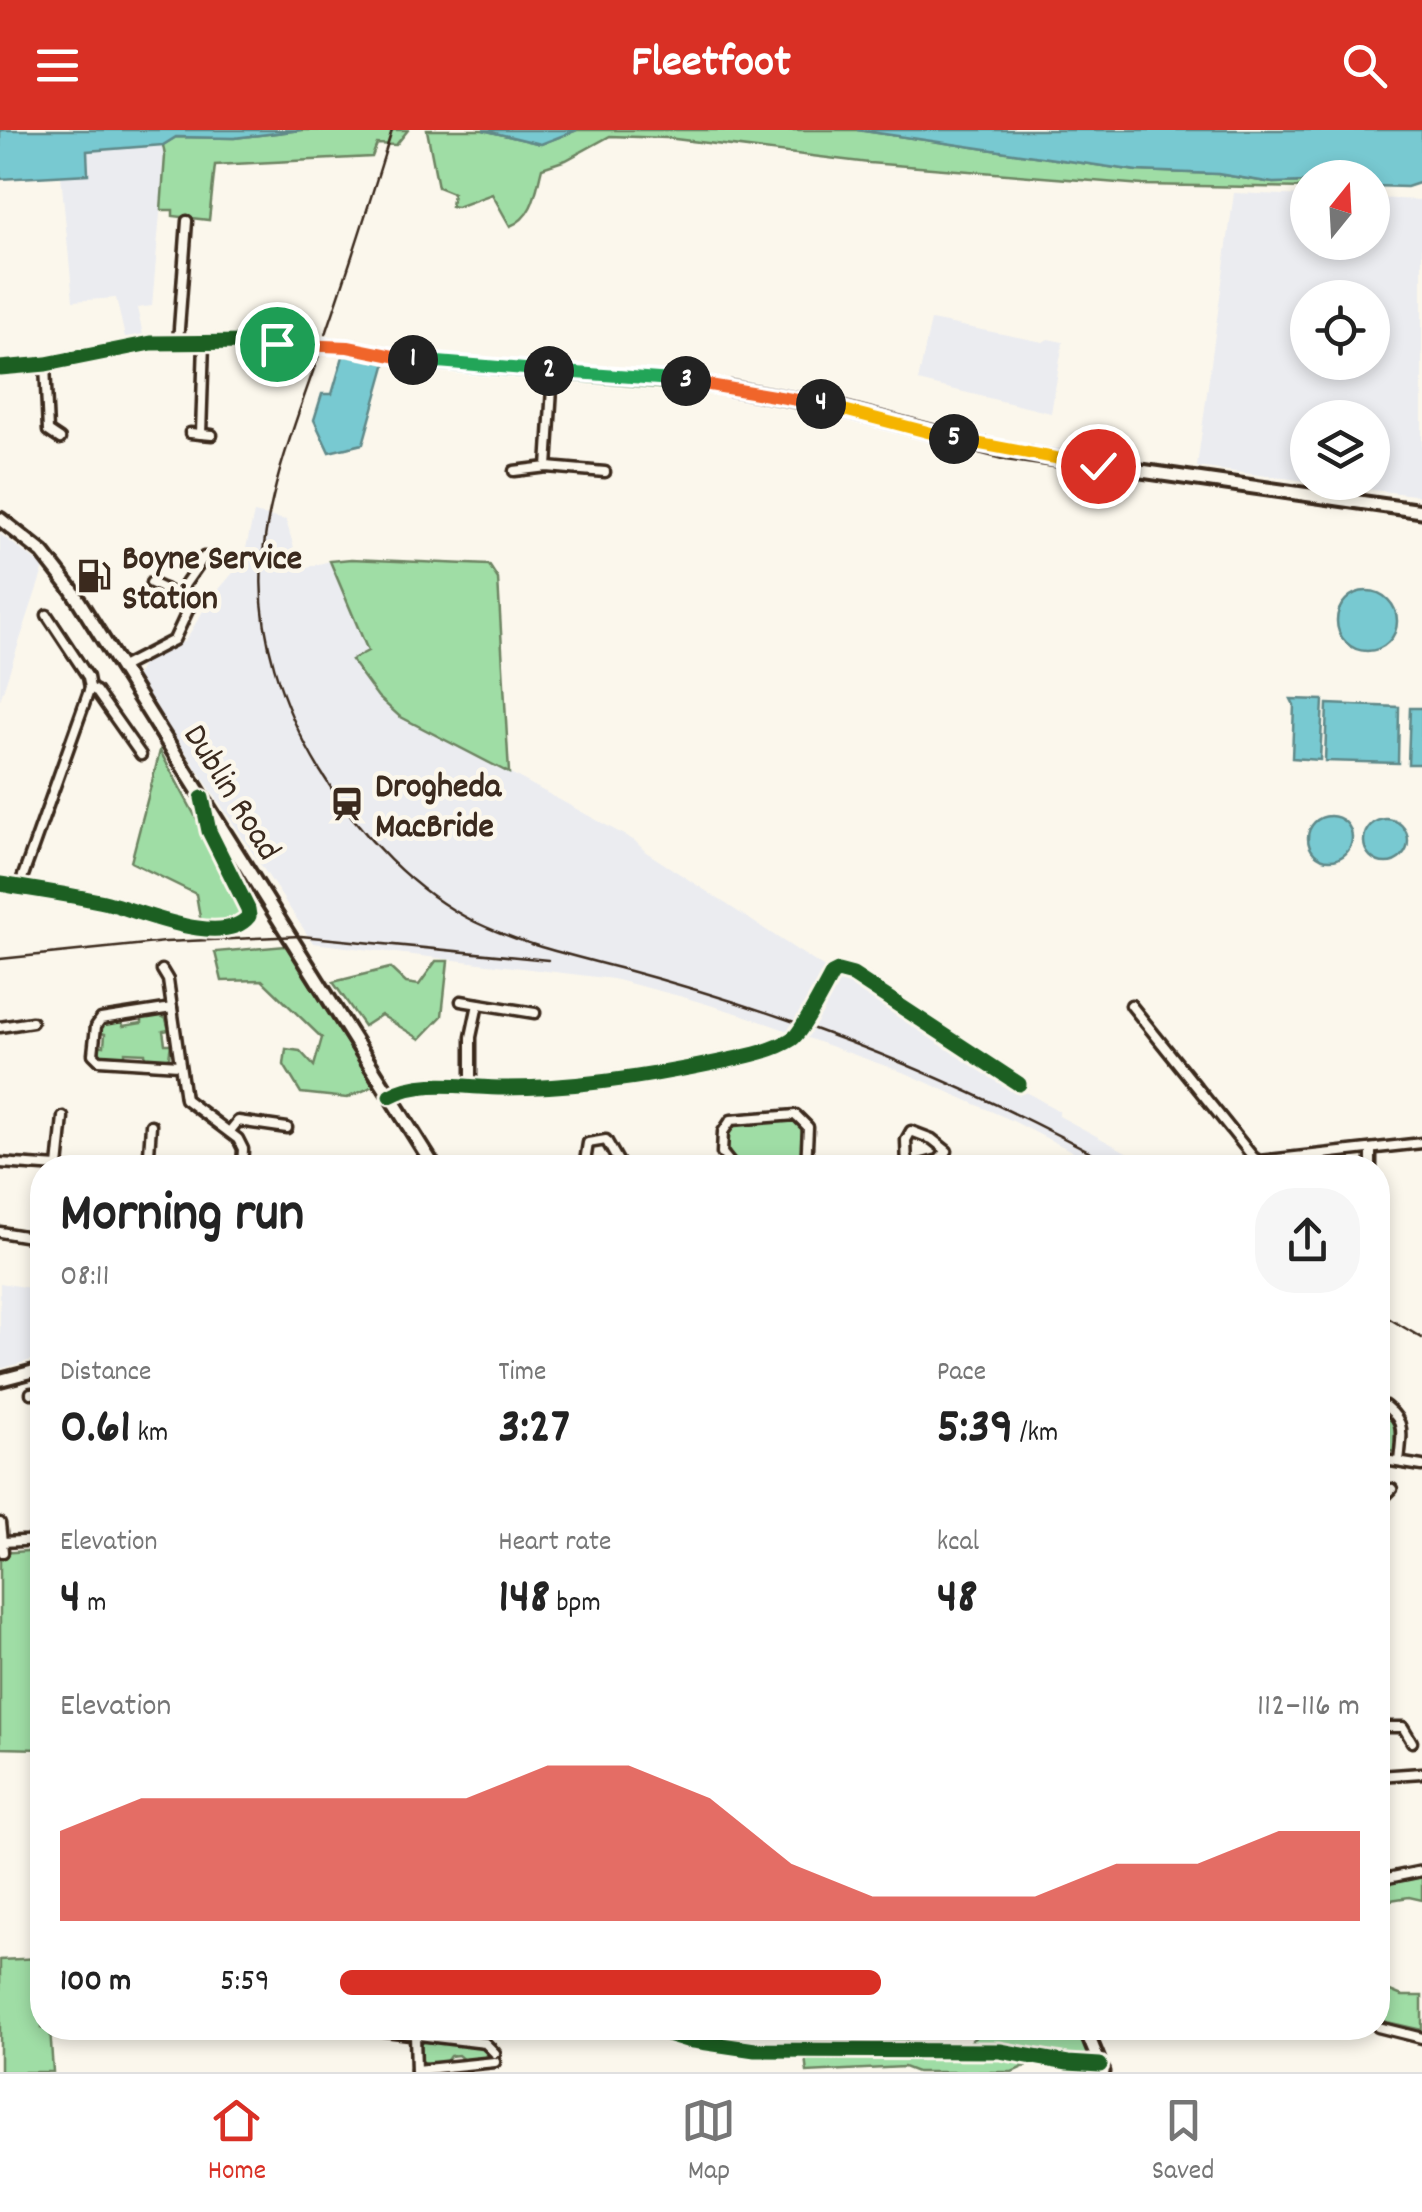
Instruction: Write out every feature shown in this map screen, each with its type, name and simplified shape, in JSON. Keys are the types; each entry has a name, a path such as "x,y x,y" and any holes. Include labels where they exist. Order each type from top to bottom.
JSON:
{"main road":[{"path":"0,368 178,342 348,347 434,363 724,386 835,407 1008,452 1422,511"},
{"name":"Dublin Road","path":"0,518 43,553 72,590 427,1155"},
{"path":"1090,2040 1102,2068"}],"street":[{"path":"178,342 187,221"},
{"path":"201,434 204,342"},
{"path":"45,364 47,425 52,436 60,439"},
{"path":"548,466 553,372"},
{"path":"190,433 212,435"},
{"path":"514,471 548,466 605,472"},
{"path":"178,594 204,557"},
{"path":"120,668 165,648 180,633 189,608 185,599 151,583"},
{"path":"158,604 165,588"},
{"path":"19,887 90,688 88,677 46,615"},
{"path":"90,688 96,690 141,756"},
{"path":"0,884 111,904 172,926 209,928 246,922 248,910 209,830 202,798"},
{"path":"162,970 168,980 184,1099 230,1131 242,1155"},
{"path":"390,1096 414,1086 542,1088 738,1058 788,1042 801,1030 830,977 838,970 853,975 1019,1084"},
{"path":"460,1001 535,1013"},
{"path":"471,1087 471,1037 478,1004"},
{"path":"1131,1005 1251,1155"},
{"path":"172,1008 101,1019 96,1026 93,1054 99,1060 179,1065"},
{"path":"0,1028 32,1022"},
{"path":"724,1155 723,1132 730,1120 796,1115 808,1127 807,1155"},
{"path":"59,1155 63,1117"},
{"path":"230,1131 238,1121 287,1128"},
{"path":"149,1155 151,1125"},
{"path":"907,1155 906,1140 911,1131 932,1139 947,1151 943,1155"},
{"path":"586,1155 588,1144 606,1140 615,1155"},
{"path":"1324,1155 1422,1143"},
{"path":"1371,1149 1371,1155"},
{"path":"0,1163 30,1166"},
{"path":"0,1232 30,1238"},
{"path":"0,1380 30,1372"},
{"path":"1390,1410 1400,1418 1402,1428 1399,1462"},
{"path":"1390,1461 1422,1466"},
{"path":"0,1523 2,1547 30,1542"},
{"path":"1390,1727 1403,1727 1412,1742"},
{"path":"1390,1775 1422,1773"},
{"path":"1390,1878 1422,1871"},
{"path":"1390,2030 1422,2038"},
{"path":"415,2040 416,2071 495,2057 485,2044 457,2040"},
{"path":"687,2040 755,2050 1000,2051 1102,2068"}],"shaded area":[{"path":"163,145 152,306 137,308 143,335 125,337 116,298 73,301 61,175 88,174 86,151"},
{"path":"1234,193 1290,195 1290,260 1390,260 1390,199 1422,200 1422,496 1390,492 1390,400 1290,400 1290,479 1197,467"},
{"path":"931,320 1043,342 1063,342 1051,413 918,381"},
{"path":"254,513 286,520 300,569 330,561 368,652 351,660 423,729 424,726 635,841 646,852 837,976 850,976 1000,1077 1059,1111 1059,1116 1132,1155 1080,1155 908,1074 683,997 613,979 313,943 136,678 143,661 185,641 209,601 243,561"},
{"path":"0,534 44,567 0,700"},
{"path":"0,1283 30,1288 30,1360 0,1369"}],"green space":[{"path":"301,130 408,130 396,145 377,144 372,157 215,165 209,220 173,216 173,210 161,210 163,145 176,137 234,138"},
{"path":"427,130 483,130 541,144 577,130 857,130 1137,171 1218,174 1290,182 1290,188 1143,185 869,163 667,138 610,136 542,168 529,209 510,226 492,194 457,207 451,206 453,193 438,187"},
{"path":"330,561 489,565 498,579 509,773 399,716 378,697 351,660 368,651"},
{"path":"160,751 241,901 243,912 236,920 201,923 196,894 131,862"},
{"path":"286,946 374,1086 347,1098 301,1093 284,1065 286,1049 300,1051 314,1066 322,1038 262,980 222,981 215,952"},
{"path":"436,961 448,961 442,1016 420,1039 381,1015 364,1026 333,982 390,968 406,983 419,985"},
{"path":"159,1014 166,1019 169,1030 163,1031 165,1044 171,1044 169,1057 164,1061 146,1060 145,1053 125,1052 125,1059 98,1055 96,1045 104,1046 105,1034 98,1032 103,1023 121,1019 123,1026 142,1023 142,1016"},
{"path":"790,1120 803,1133 803,1155 731,1155 727,1138 731,1126"},
{"path":"1390,1414 1395,1418 1395,1452 1390,1451"},
{"path":"30,1551 30,1749 0,1748 0,1553"},
{"path":"1422,1877 1422,1900 1409,1897 1390,1900 1390,1883"},
{"path":"30,1959 30,2040 51,2040 53,2072 0,2072 0,1960"},
{"path":"1390,1991 1402,1996 1422,1996 1422,2030 1390,2023"},
{"path":"850,2040 968,2044 972,2040 1082,2040 1093,2065 1034,2062 1012,2072 917,2072 904,2067 807,2072 804,2050 852,2050"},
{"path":"425,2041 485,2048 491,2058 465,2061 458,2055 450,2056 445,2063 427,2065 420,2059 420,2045"}],"water":[{"path":"0,130 301,130 234,138 176,137 163,145 87,151 88,174 0,179"},
{"path":"483,130 577,130 541,144"},
{"path":"857,130 1422,130 1422,182 1407,187 1390,186 1390,160 1290,160 1290,182 1218,174 1137,171"},
{"path":"344,353 386,362 363,444 329,452 314,420 322,394 332,394"},
{"path":"1367,591 1388,600 1397,621 1388,642 1367,651 1346,642 1337,621 1346,600"},
{"path":"1291,699 1323,700 1320,760 1292,758"},
{"path":"1327,704 1399,707 1398,763 1325,761"},
{"path":"1410,708 1422,708 1422,764 1408,764"},
{"path":"1330,816 1346,822 1352,838 1346,854 1330,860 1314,854 1308,838 1314,822"},
{"path":"1386,819 1401,826 1408,841 1401,856 1386,863 1371,856 1364,841 1371,826"}],"railway":[{"path":"392,130 287,448 265,535 263,615 274,668 320,771 353,818 390,860 431,895 475,922 528,943 703,992 829,1034 956,1086 1096,1155"},
{"path":"0,959 165,942 301,936 548,960"},
{"path":"1390,1319 1422,1338"}],"cycle path":[{"path":"0,368 46,364 151,343 253,342 348,347 434,363 724,387"},
{"path":"0,884 108,903 181,925 220,929 237,925 249,916 248,909 209,831 202,798"},
{"path":"390,1096 431,1086 504,1088 612,1081 757,1054 796,1036 832,974 838,971 853,975 1019,1084"},
{"path":"687,2040 755,2050 1000,2051 1100,2065"}],"place":[{"name":"Boyne Service Station","path":"94,576"},
{"name":"Drogheda MacBride","path":"347,804"}],"route":[{"path":"277,344 348,347 434,363 724,386 835,407 969,444 1098,466"}]}
